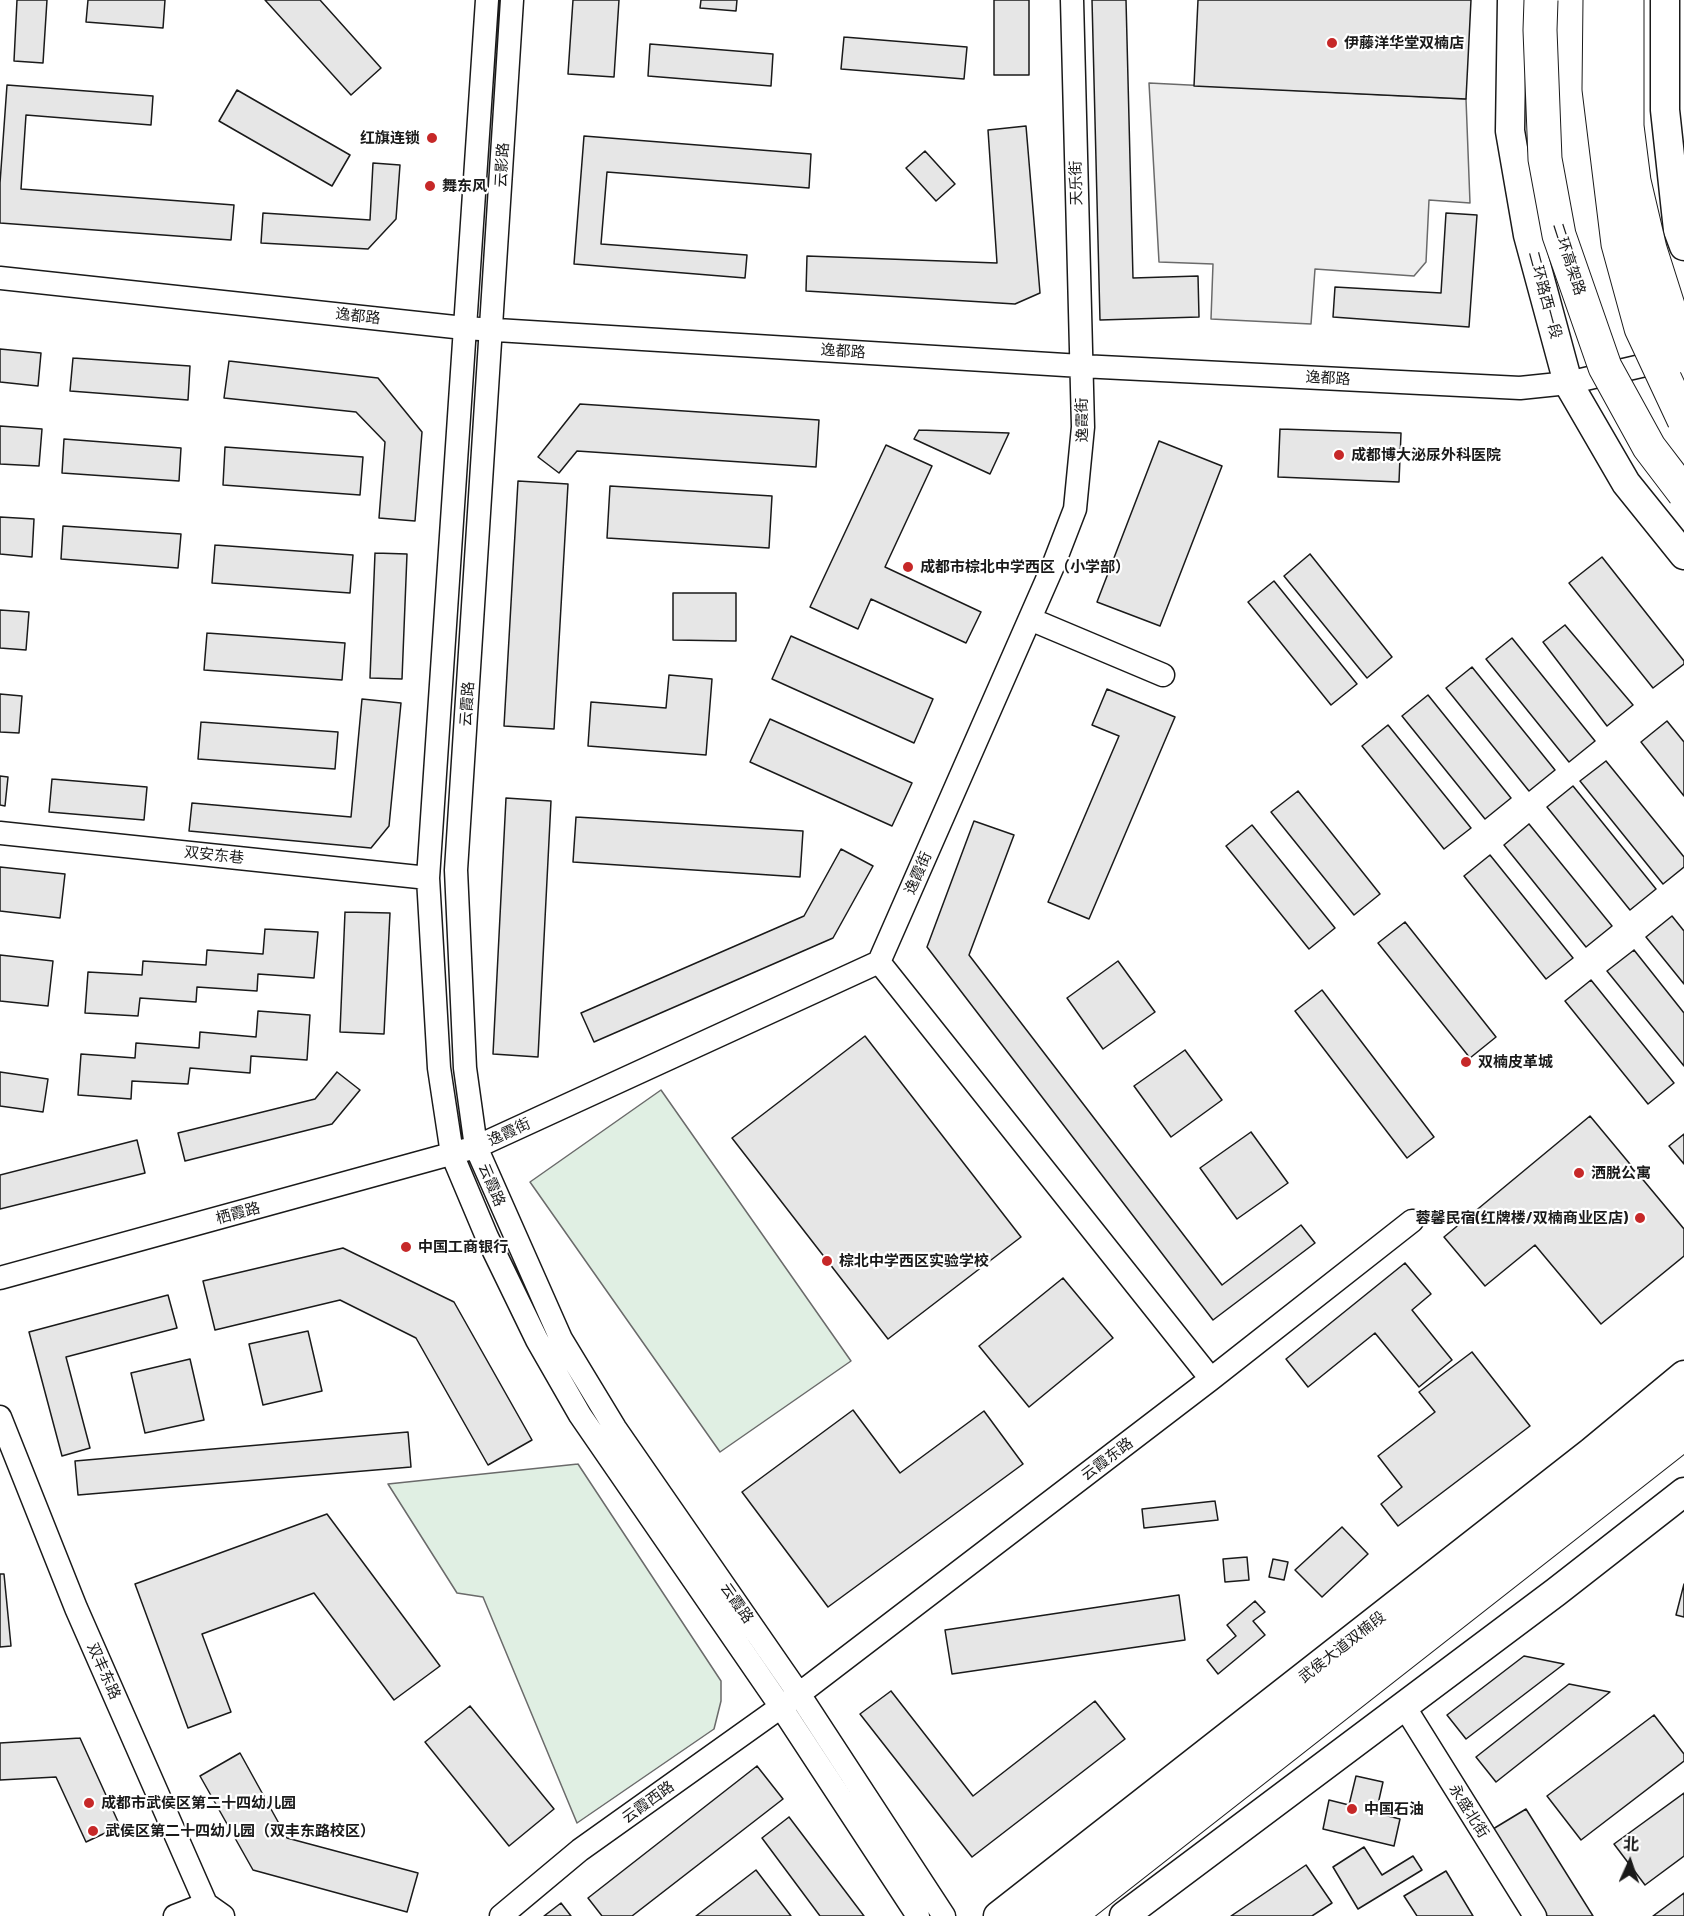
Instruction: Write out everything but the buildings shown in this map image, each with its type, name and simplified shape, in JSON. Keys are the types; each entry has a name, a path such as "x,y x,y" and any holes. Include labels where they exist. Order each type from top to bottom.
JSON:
{"highway":[{"name":"二环高架路","path":"1541,0 1545,159 1559,235 1605,367 1648,447 1684,493"},
{"path":"1600,0 1599,89 1618,244 1641,328 1684,420"},
{"path":"1627,0 1627,126 1634,181 1650,249 1684,356"},
{"path":"1029,1916 1684,1402"},
{"path":"1068,1916 1684,1433"}],"main road":[{"name":"二环路西一段","path":"1512,0 1510,131 1528,235 1568,383 1626,483 1684,555"},
{"path":"1665,0 1665,110 1678,230 1684,246"},
{"name":"武侯大道双楠段","path":"998,1916 1591,1452 1684,1375"},
{"path":"1124,1916 1556,1592 1684,1492"}],"street":[{"path":"487,0 428,878 439,1068 452,1154 487,1237 532,1330 580,1415 781,1707 918,1916"},
{"name":"云影路","path":"492,329 512,0"},
{"name":"天乐街","path":"1072,0 1081,366"},
{"name":"逸都路","path":"0,279 464,327 1081,366 1520,388 1568,383 1684,356"},
{"name":"云霞路","path":"492,329 456,870 465,1068 476,1147 561,1339 615,1428 799,1694 944,1916"},
{"name":"逸霞街","path":"476,1147 879,962 1030,620 1075,509 1083,427 1081,366"},
{"path":"1030,620 1163,675"},
{"name":"双安东巷","path":"0,833 428,878"},
{"path":"879,962 1211,1379"},
{"name":"栖霞路","path":"0,1278 476,1147"},
{"name":"云霞东路","path":"799,1694 1211,1379 1412,1221"},
{"name":"双丰东路","path":"0,1417 76,1608 215,1910"},
{"name":"云霞西路","path":"501,1916 580,1850 799,1694"},
{"name":"永盛北街","path":"1404,1706 1535,1916"},
{"path":"175,1916 215,1910"}],"green space":[{"path":"661,1090 851,1361 720,1452 530,1182"},
{"path":"578,1464 721,1681 721,1701 714,1729 577,1823 483,1597 457,1593 388,1484"}],"shaded area":[{"path":"1149,83 1466,99 1470,203 1429,200 1426,262 1414,276 1315,269 1311,324 1211,319 1213,264 1159,262"}],"place":[{"name":"伊藤洋华堂双楠店","path":"1332,43"},
{"name":"红旗连锁","path":"432,138"},
{"name":"舞东风","path":"430,186"},
{"name":"成都博大泌尿外科医院","path":"1339,455"},
{"name":"成都市棕北中学西区（小学部）","path":"908,567"},
{"name":"双楠皮革城","path":"1466,1062"},
{"name":"洒脱公寓","path":"1579,1173"},
{"name":"蓉馨民宿(红牌楼/双楠商业区店)","path":"1640,1218"},
{"name":"中国工商银行","path":"406,1247"},
{"name":"棕北中学西区实验学校","path":"827,1261"},
{"name":"成都市武侯区第二十四幼儿园","path":"89,1803"},
{"name":"中国石油","path":"1352,1809"},
{"name":"武侯区第二十四幼儿园（双丰东路校区）","path":"93,1831"}]}
